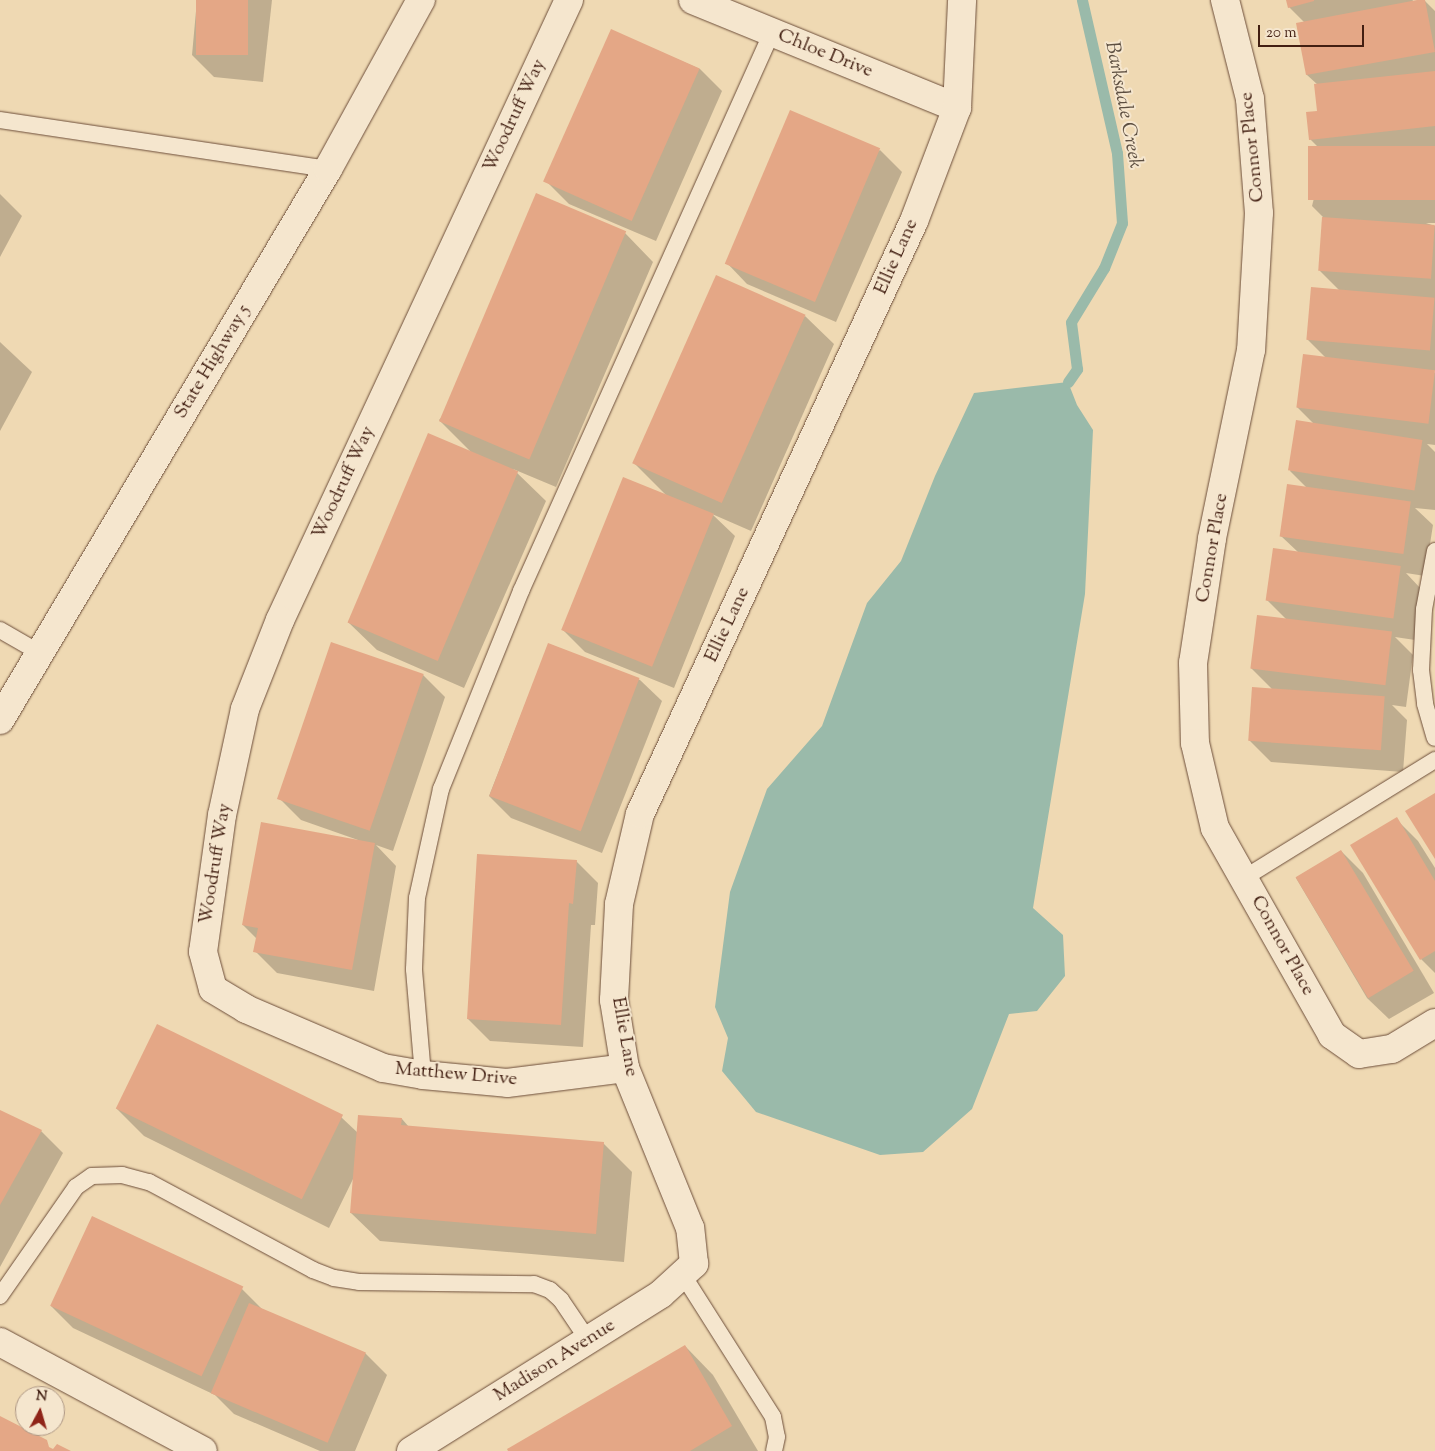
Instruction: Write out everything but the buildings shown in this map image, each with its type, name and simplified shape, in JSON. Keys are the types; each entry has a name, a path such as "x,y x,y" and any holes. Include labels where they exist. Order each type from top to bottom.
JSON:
{"street":[{"name":"State Highway 5","path":"0,720 328,168 421,0"},
{"name":"Woodruff Way","path":"213,989 203,952 222,815 245,709 280,620 569,0"},
{"name":"Chloe Drive","path":"693,0 957,108"},
{"name":"Ellie Lane","path":"689,1269 690,1228 625,1068 614,1000 619,904 640,814 914,221 957,108 962,0"},
{"name":"Connor Place","path":"1225,0 1250,99 1259,213 1251,350 1212,539 1194,663 1195,743 1215,828 1332,1035 1359,1054 1392,1049 1435,1023"},
{"name":"Matthew Drive","path":"213,989 246,1009 383,1068 423,1075 507,1083 625,1068"},
{"name":"Madison Avenue","path":"411,1451 661,1294 689,1269"},
{"path":"0,1342 202,1451"}],"lane":[{"path":"423,1075 414,969 417,898 441,789 521,591 772,32"},
{"path":"0,120 328,168"},
{"path":"1435,551 1424,609 1421,670 1425,704 1435,738"},
{"path":"0,630 40,653"},
{"path":"1244,878 1435,760"},
{"path":"0,1296 76,1187 92,1176 122,1175 149,1182 313,1270 334,1278 359,1282 534,1284 550,1290 561,1300 588,1340"},
{"path":"689,1269 773,1417 777,1437 774,1451"}],"shaded area":[{"path":"1068,382 1077,405 1093,430 1085,594 1033,908 1063,935 1065,976 1037,1011 1009,1014 972,1109 923,1152 880,1155 756,1112 722,1071 728,1038 715,1007 730,892 767,789 822,726 867,603 901,561 935,476 974,393"}],"waterway":[{"name":"Barksdale Creek","path":"1068,382 1077,369 1071,322 1104,268 1122,223 1117,153 1082,0"}]}
